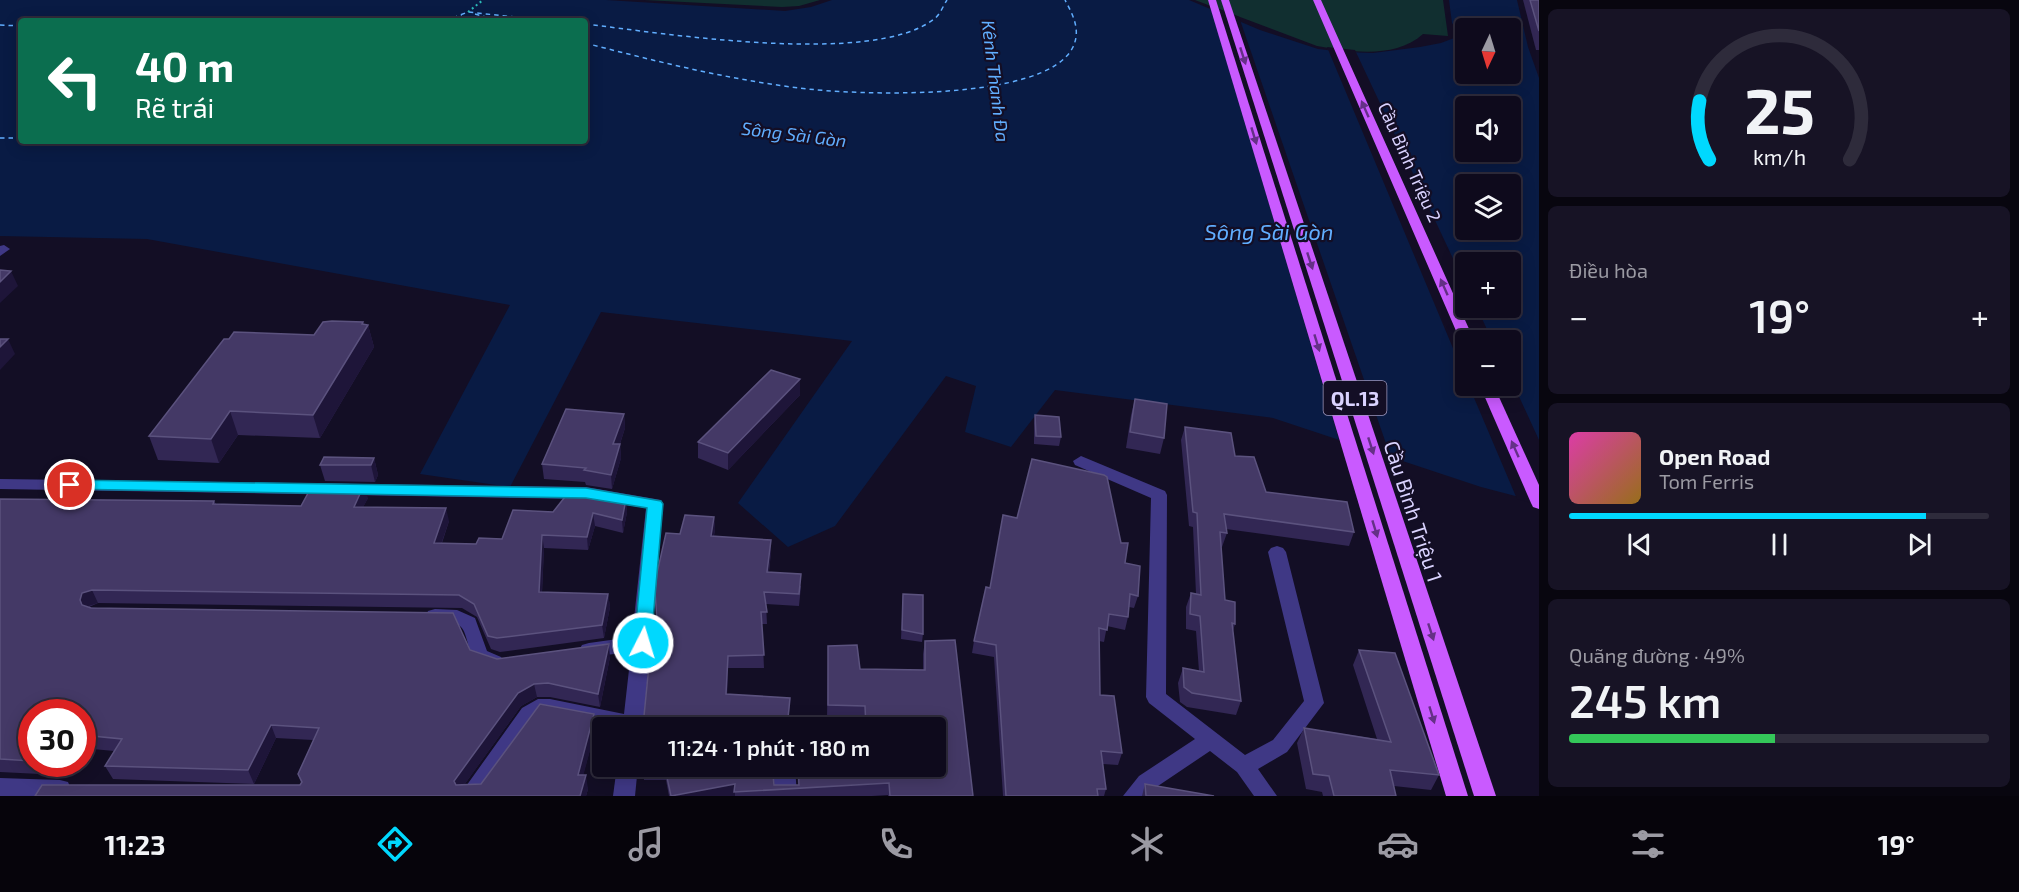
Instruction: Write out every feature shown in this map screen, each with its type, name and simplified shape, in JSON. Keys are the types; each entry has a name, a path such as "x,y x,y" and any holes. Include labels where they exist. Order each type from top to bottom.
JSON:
{"main road":[{"name":"Cầu Bình Triệu 1","path":"1212,0 1457,796"},
{"name":"Cầu Bình Triệu 1","path":"1225,0 1485,796"},
{"name":"Cầu Bình Triệu 2","path":"1317,0 1463,330"},
{"path":"1491,396 1539,503"}],"street":[{"path":"1081,461 1159,495 1156,697 1244,766 1266,796"},
{"path":"0,484 586,493 655,504 634,717"},
{"path":"1244,766 1280,746 1314,703 1277,552"},
{"path":"417,616 462,617 469,622 480,656 487,662 515,660"},
{"path":"573,652 643,643"},
{"path":"470,796 529,714 538,707 550,707 594,717"},
{"path":"1134,796 1147,782 1211,740"},
{"path":"624,796 627,777"},
{"path":"785,777 786,796"},
{"path":"0,787 82,790"}],"path":[{"path":"468,12 483,0"}],"green space":[{"path":"644,0 820,0 799,6 782,7"},
{"path":"1195,0 1443,0 1448,36 1423,34 1399,47 1372,52 1330,48 1317,46"}],"water":[{"name":"Sông Sài Gòn","path":"0,0 606,0 785,11 811,7 832,0 1189,0 1260,30 1318,49 1373,53 1420,47 1455,38 1455,84 1521,84 1521,18 1455,18 1455,27 1452,23 1449,0 1517,0 1528,47 1539,78 1539,502 1481,487 1273,418 1055,390 1011,447 965,432 976,386 946,376 835,526 788,547 738,503 852,341 601,312 510,487 420,474 510,305 147,239 0,236"}],"pier":[{"path":"1210,5 1239,17 1392,461 1340,443"},
{"path":"1327,47 1355,50 1455,263 1455,318 1482,318 1487,330 1455,330 1455,353"},
{"path":"1473,396 1519,396 1539,440 1539,505 1517,499"}],"building":[{"path":"1530,0 1539,0 1539,31"},
{"path":"0,270 11,271 0,282"},
{"path":"323,322 363,322 362,324 368,325 313,415 230,411 211,439 149,436 224,339 229,339 234,332 314,335"},
{"path":"0,339 8,339 0,347"},
{"path":"771,370 800,379 728,453 698,442"},
{"path":"1135,399 1167,404 1164,438 1130,432"},
{"path":"566,409 624,414 613,444 620,444 611,475 584,470 586,468 542,464"},
{"path":"1035,415 1059,417 1061,437 1036,436"},
{"path":"1185,427 1231,433 1235,456 1254,457 1266,492 1347,502 1354,532 1224,514 1227,533 1220,532 1225,600 1235,602 1235,624 1232,623 1241,701 1192,693 1184,687 1183,668 1204,672 1200,616 1190,614 1191,593 1201,595 1197,513 1193,512"},
{"path":"324,457 374,458 371,465 320,465"},
{"path":"1032,459 1107,477 1121,543 1128,543 1125,563 1140,566 1138,596 1130,594 1128,617 1109,614 1107,630 1099,628 1100,695 1114,696 1122,753 1101,751 1106,789 1097,789 1098,796 1006,796 996,645 974,641 986,587 990,588 1003,515 1017,518"},
{"path":"313,484 364,485 354,507 446,508 434,543 476,544 479,538 502,539 513,510 553,512 572,488 606,492 606,494 626,499 622,520 593,513 587,537 542,535 539,592 608,594 602,625 497,638 488,636 474,604 459,595 92,590 82,593 80,600 82,605 91,608 453,613 470,650 497,659 609,644 598,694 548,683 534,684 518,693 454,781 456,785 481,784 540,704 594,714 578,775 586,775 580,796 35,796 42,785 300,785 302,782 298,774 319,728 271,725 248,770 105,766 122,739 96,736 96,699 18,699 18,760 0,759 0,499 214,501 213,504 301,506"},
{"path":"685,515 714,517 711,536 771,540 767,572 801,574 799,594 764,592 767,612 761,612 764,655 728,656 726,694 790,698 788,717 643,717 649,665 660,665 660,621 657,621 655,591 657,573 666,533 680,534"},
{"path":"903,594 923,595 923,634 902,630"},
{"path":"955,640 973,796 890,796 889,783 734,792 735,784 671,796 667,777 773,777 774,785 799,785 799,777 946,777 946,717 866,717 865,706 828,705 828,646 857,645 860,669 925,670 925,641"},
{"path":"1359,650 1395,653 1439,775 1390,770 1396,796 1334,796 1329,776 1313,774 1304,728 1391,742"},
{"path":"1145,784 1214,796 1146,796"}],"ferry route":[{"path":"588,24 766,43 817,44 865,41 905,33 934,19 947,0"},
{"path":"588,44 718,75 799,88 902,93 946,91 989,86 1026,78 1056,65 1073,47 1076,35 1073,17 1065,0"},
{"path":"453,18 468,12 524,18"},
{"path":"475,14 490,18"},
{"path":"458,18 462,16"},
{"path":"0,25 18,26"},
{"path":"0,138 18,138"}],"route":[{"path":"70,485 586,493 655,504 643,643"}],"water label":[{"name":"Kênh Thanh Đa","path":"996,81"}]}
